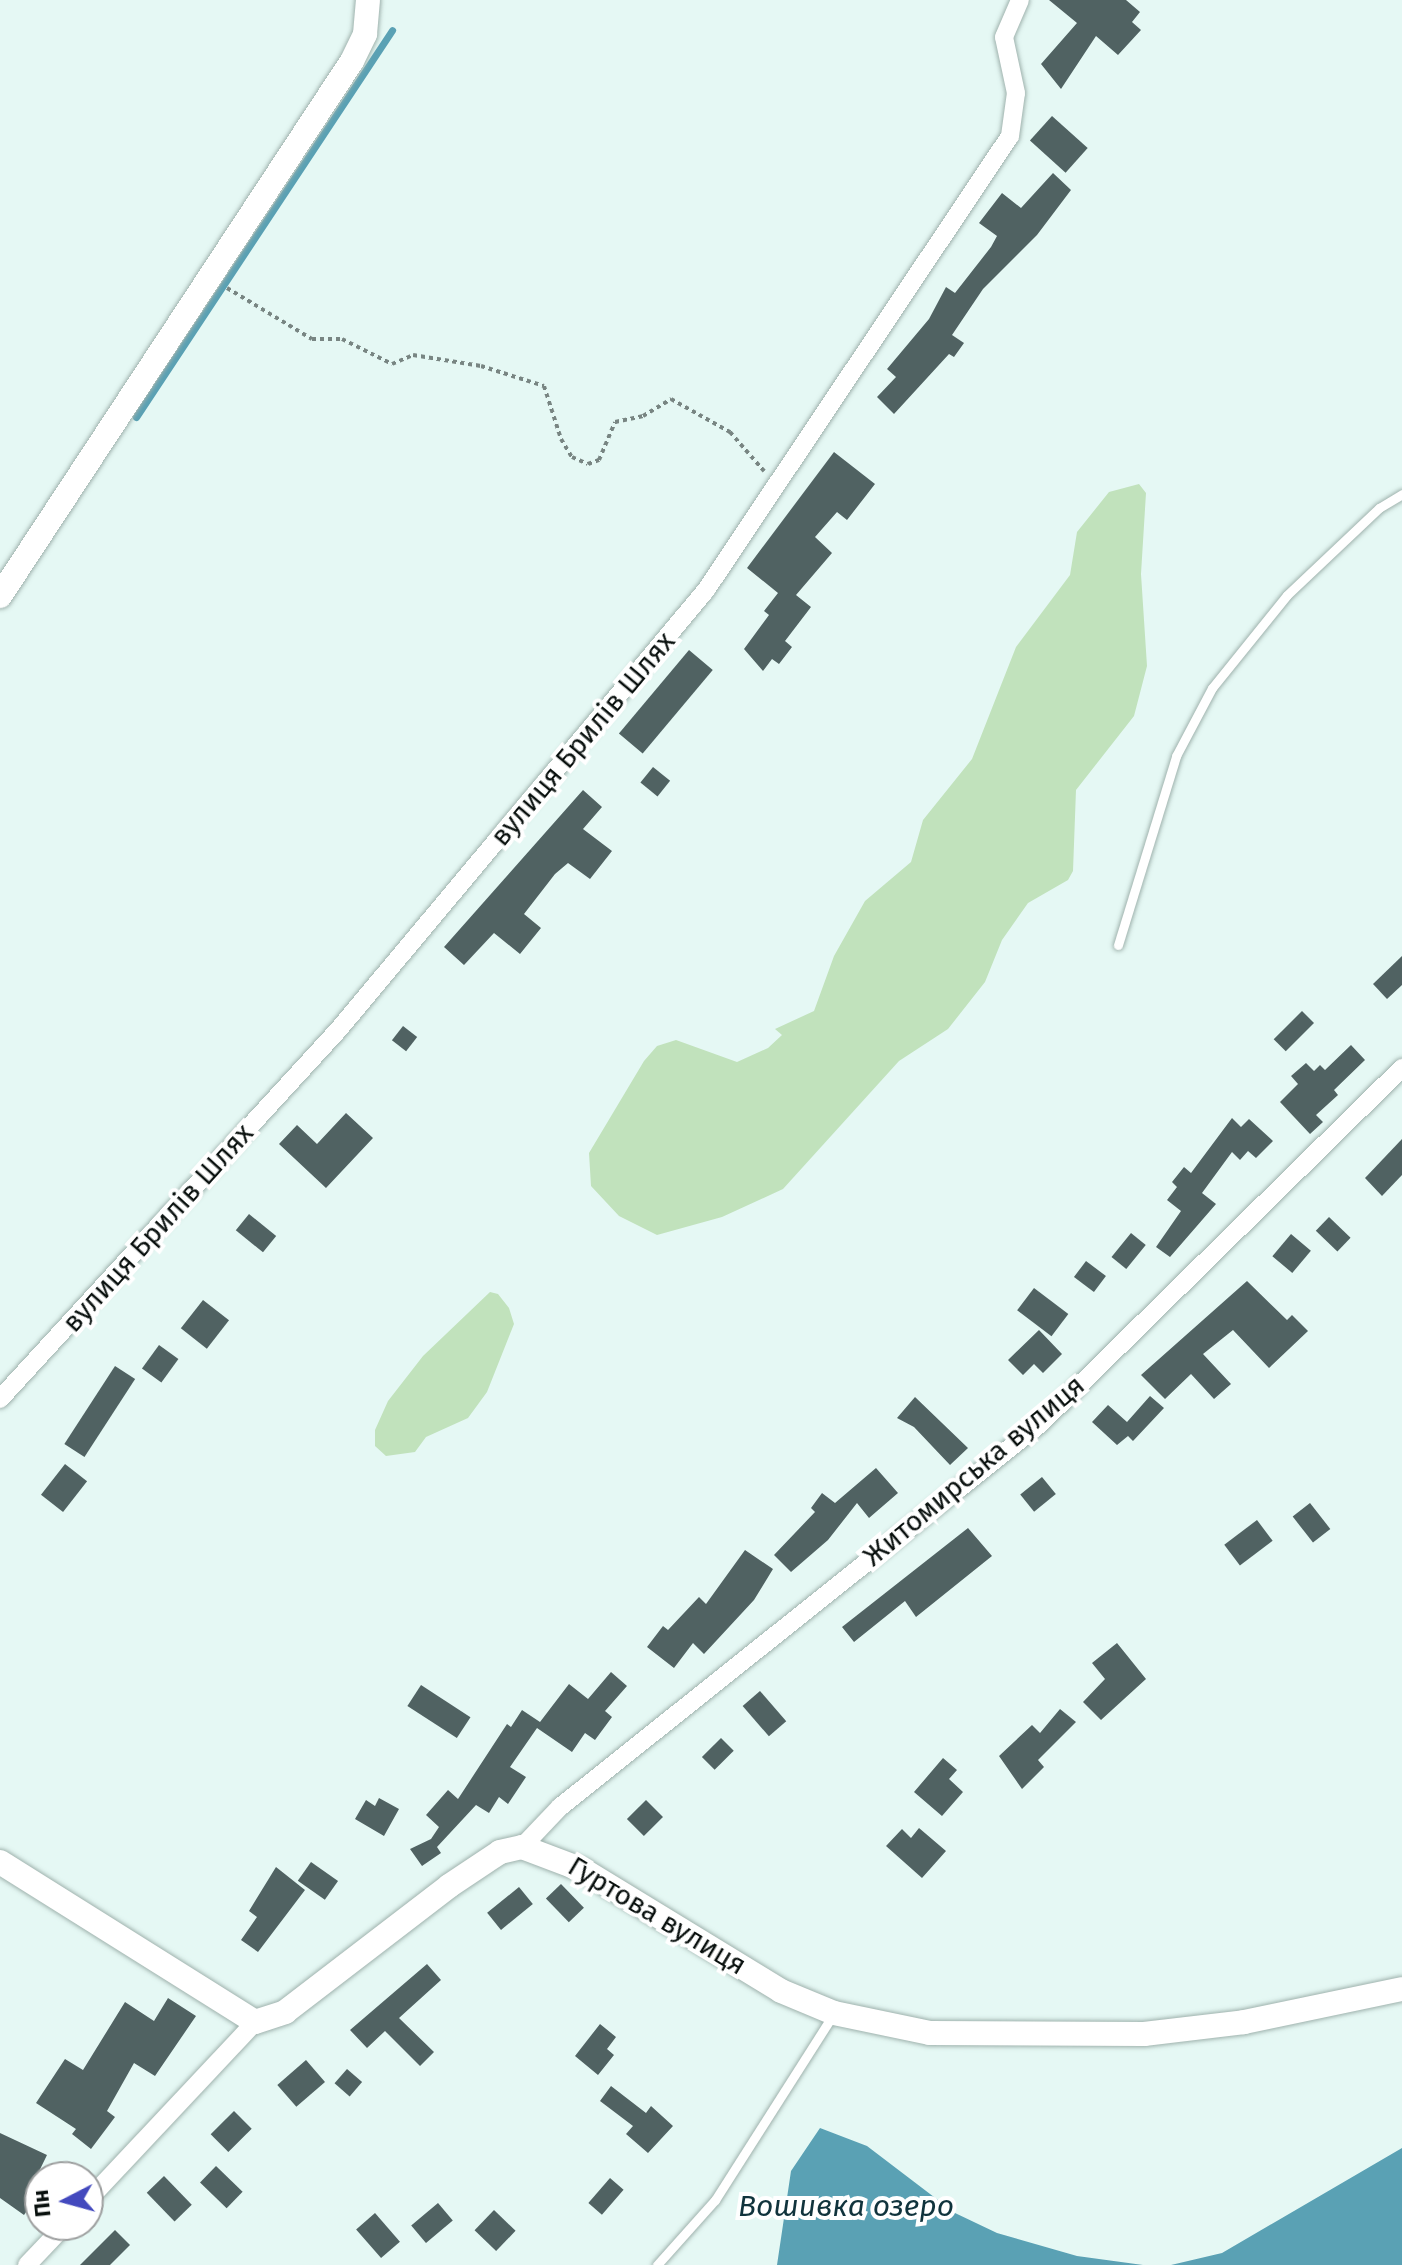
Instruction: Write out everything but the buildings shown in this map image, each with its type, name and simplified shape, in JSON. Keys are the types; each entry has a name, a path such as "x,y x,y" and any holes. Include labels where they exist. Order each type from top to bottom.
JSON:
{"street":[{"path":"0,596 352,61 365,34 368,0"},
{"name":"вулиця Брилів Шлях","path":"0,1399 318,1052 511,827 706,590 1010,136 1016,93 1004,37 1020,0"},
{"name":"Житомирська вулиця","path":"522,1847 560,1807 1040,1424 1402,1068"},
{"path":"104,2183 255,2022 285,2012 472,1870 522,1847"},
{"name":"Гуртова вулиця","path":"522,1847 583,1870 781,1991 834,2013 930,2033 1144,2034 1244,2022 1402,1989"},
{"path":"3,1864 255,2022"},
{"path":"27,2265 50,2241"}],"lane":[{"path":"1118,945 1176,756 1212,688 1287,595 1379,508 1402,494"},
{"path":"657,2265 715,2200 834,2013"}],"path":[{"path":"226,287 312,339 342,339 392,364 413,355 481,366 544,386 561,439 572,457 588,464 599,460 615,422 643,416 671,399 730,432 776,486"}],"green space":[{"path":"1139,484 1146,493 1141,574 1147,666 1134,716 1076,790 1073,871 1068,880 1028,903 1002,940 985,982 948,1029 899,1061 783,1189 722,1217 657,1235 619,1216 591,1186 589,1153 644,1061 657,1046 676,1040 737,1062 768,1048 782,1035 775,1029 814,1011 834,956 865,901 911,862 923,820 972,759 1016,647 1070,575 1077,532 1109,492"},
{"path":"490,1292 498,1294 509,1308 514,1324 487,1392 468,1418 426,1437 415,1452 386,1456 375,1446 375,1430 388,1401 423,1356"}],"water":[{"name":"Вошивка озеро","path":"820,2128 867,2146 955,2213 997,2233 1077,2256 1143,2265 777,2265 791,2171"},
{"path":"1402,2148 1402,2265 1171,2265 1222,2253"}],"waterway":[{"path":"136,417 392,30"}]}
